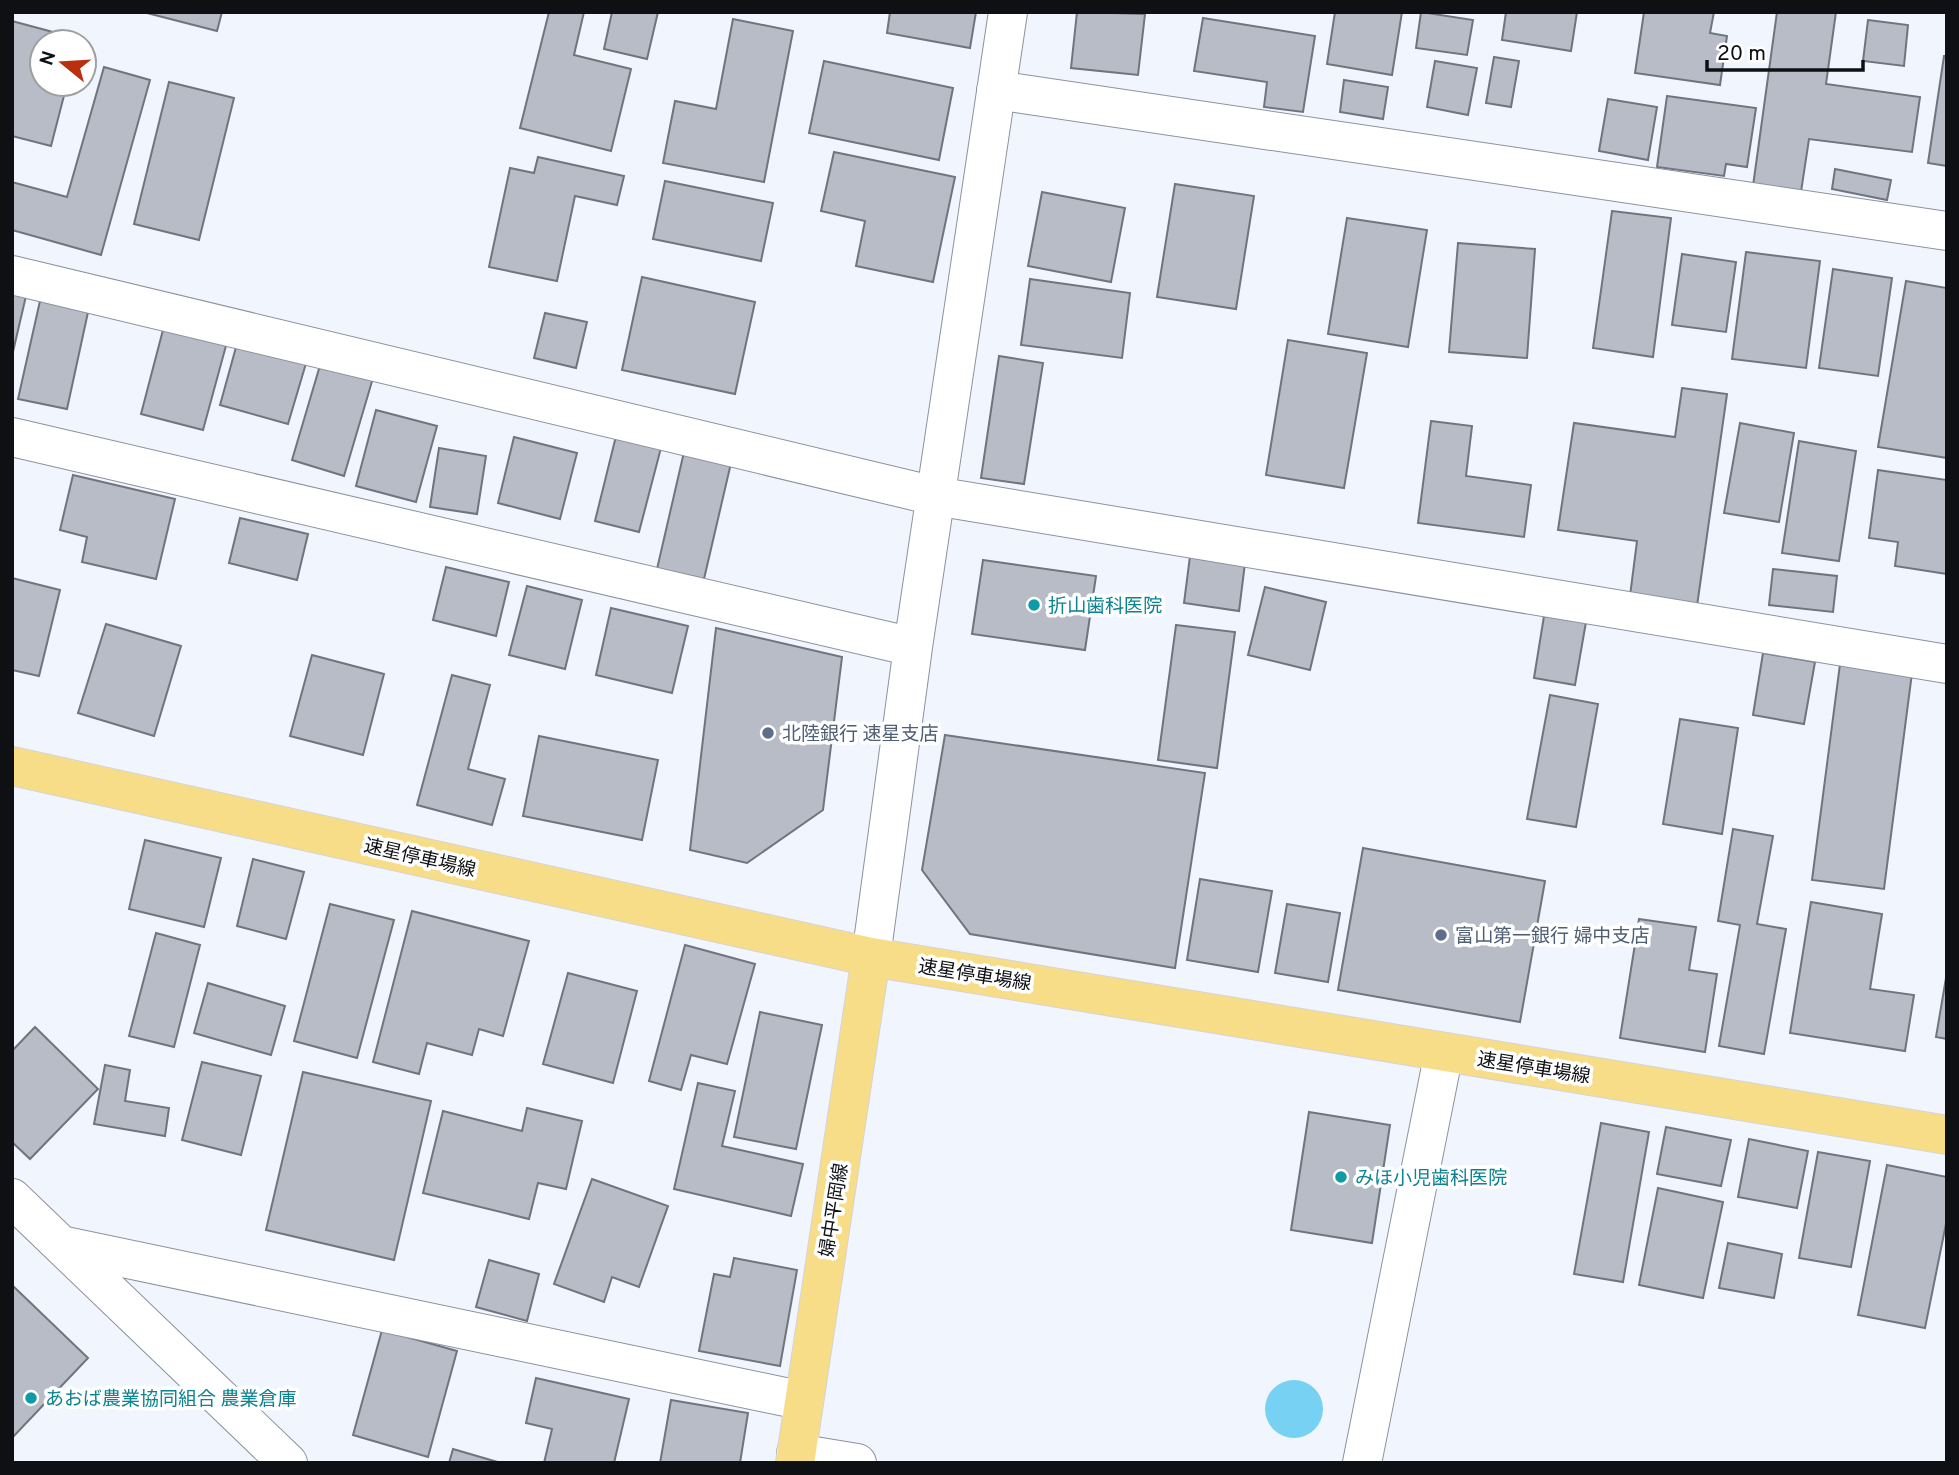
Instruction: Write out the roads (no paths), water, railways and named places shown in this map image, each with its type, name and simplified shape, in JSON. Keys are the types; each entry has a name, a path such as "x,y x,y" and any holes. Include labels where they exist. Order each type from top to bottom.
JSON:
{"main road":[{"name":"速星停車場線","path":"12,766 872,957 1947,1135"},
{"name":"婦中平岡線","path":"795,1458 872,957"}],"street":[{"path":"872,957 913,647 1008,12"},
{"path":"996,90 1947,231"},
{"path":"12,275 936,496 1947,664"},
{"path":"12,437 913,647"},
{"path":"1362,1463 1444,1052"},
{"path":"12,1198 288,1463"},
{"path":"61,1245 804,1401"},
{"path":"795,1458 857,1463"}],"water":[{"path":"1294,1380 1305,1382 1318,1393 1323,1409 1321,1420 1310,1433 1294,1438 1283,1436 1270,1425 1265,1409 1267,1398 1278,1385"}],"place":[{"name":"折山歯科医院","path":"1034,605"},
{"name":"北陸銀行 速星支店","path":"768,733"},
{"name":"富山第一銀行 婦中支店","path":"1441,935"},
{"name":"みほ小児歯科医院","path":"1341,1177"},
{"name":"あおば農業協同組合 農業倉庫","path":"31,1398"}]}
